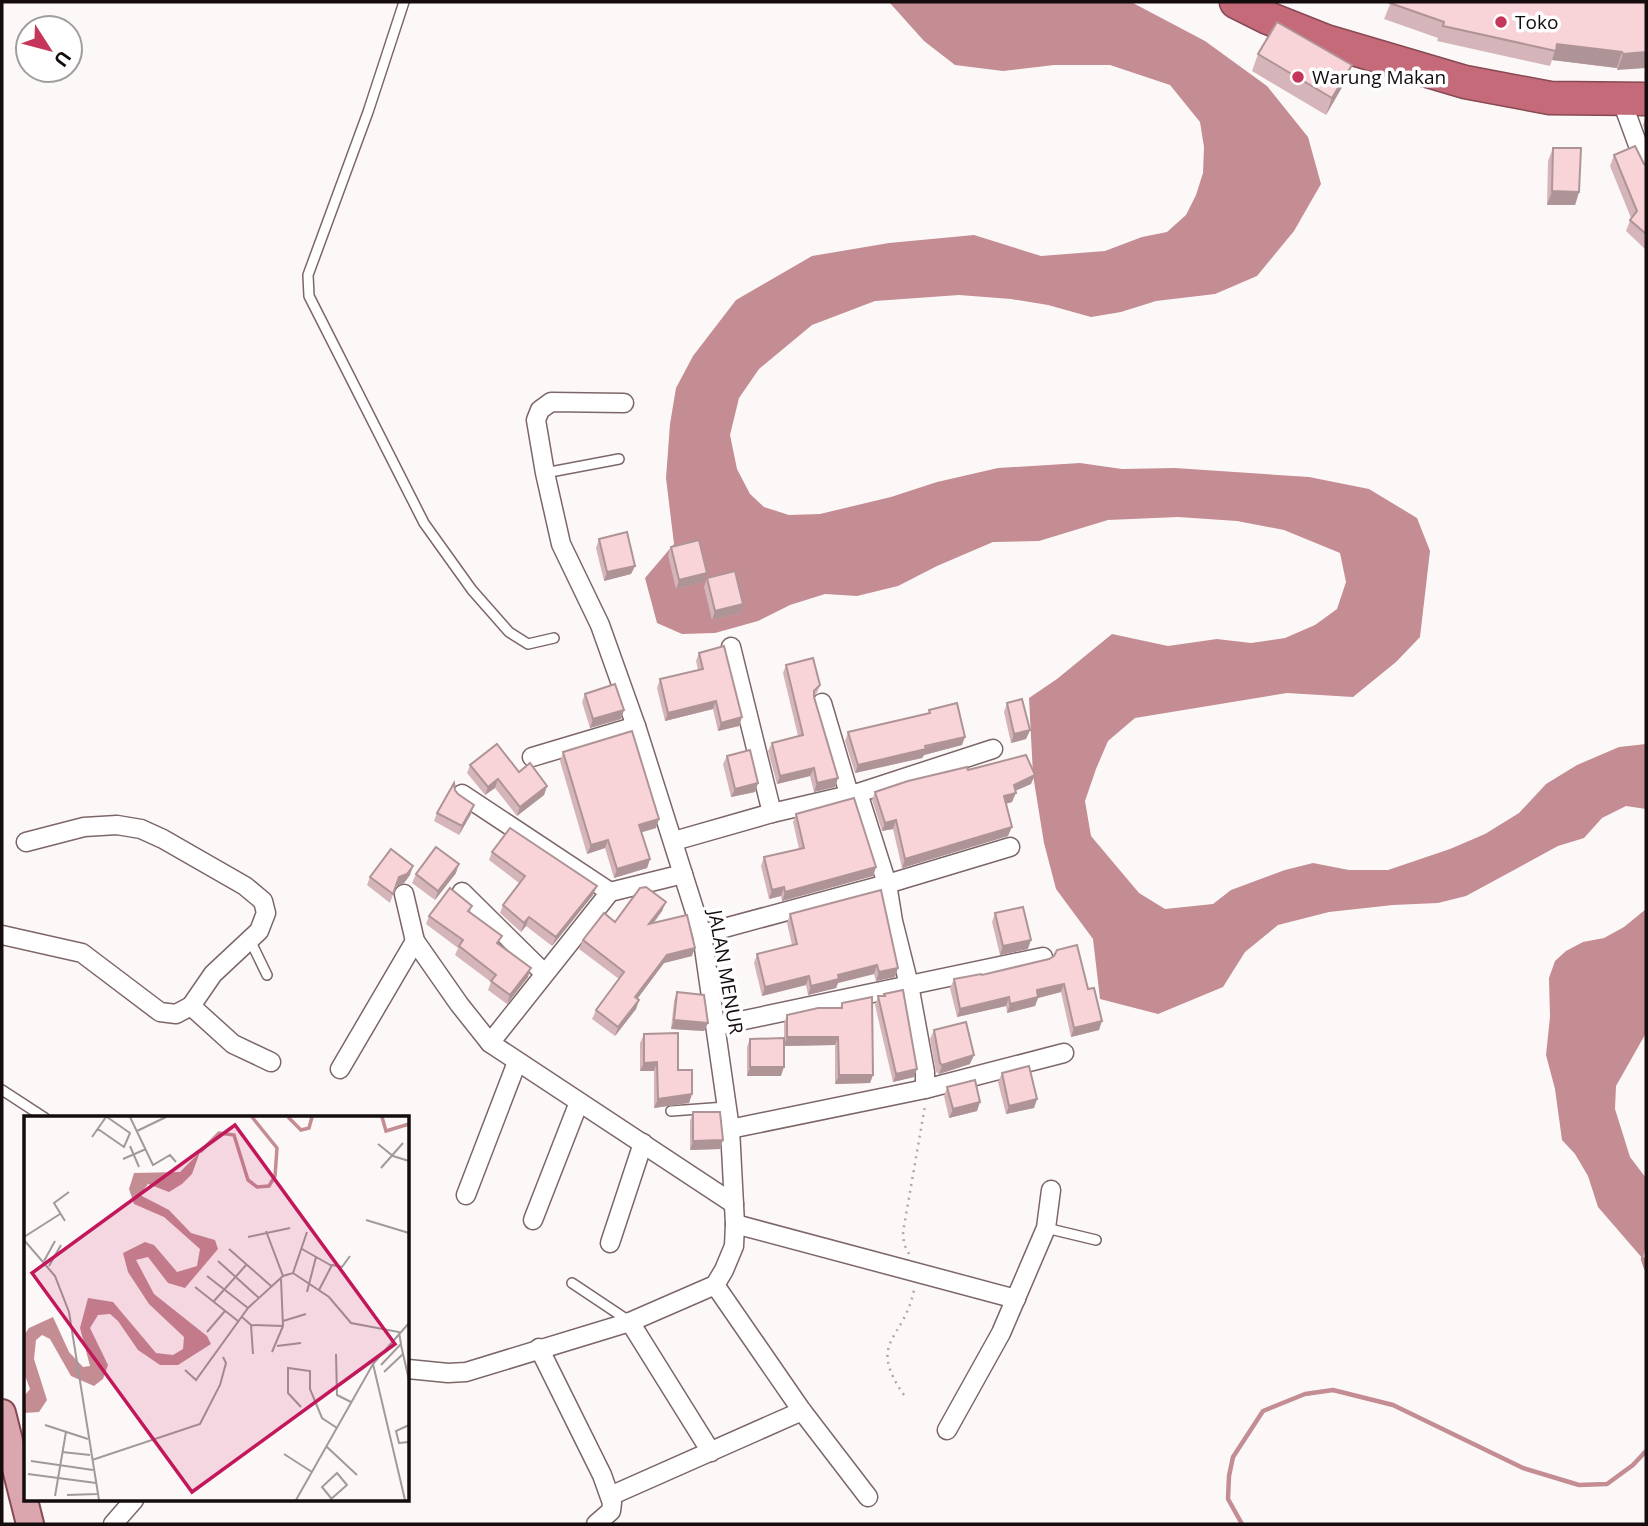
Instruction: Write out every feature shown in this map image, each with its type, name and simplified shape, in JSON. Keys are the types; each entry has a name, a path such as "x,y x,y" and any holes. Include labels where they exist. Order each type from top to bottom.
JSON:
{"highway":[{"path":"1236,2 1326,41 1465,82 1550,98 1633,99"}],"main road":[{"path":"2,1413 24,1500"},
{"path":"24,1502 30,1524"}],"street":[{"path":"1633,99 1646,167"},
{"name":"JALAN MENUR","path":"624,403 559,401 545,406 536,420 561,544 600,625 674,841 702,934 730,1129 735,1224 734,1246 730,1259 715,1285"},
{"path":"731,648 772,813"},
{"path":"822,703 887,884 909,985 925,1072 925,1089"},
{"path":"533,757 636,726"},
{"path":"674,841 772,813 853,794 993,749"},
{"path":"462,794 610,892"},
{"path":"2,935 82,953 160,1012 176,1014 191,1006 213,974 259,931 266,919 265,905 259,896 153,834 129,827 93,826 26,842"},
{"path":"702,934 1010,848"},
{"path":"490,1043 610,892 683,874"},
{"path":"462,892 544,974"},
{"path":"404,894 415,941 490,1043 734,1204"},
{"path":"340,1069 415,941"},
{"path":"716,1026 1043,957"},
{"path":"191,1006 233,1044 271,1062"},
{"path":"730,1129 925,1089 1064,1053"},
{"path":"466,1195 517,1062"},
{"path":"533,1220 579,1102"},
{"path":"610,1243 643,1143"},
{"path":"947,1430 1002,1333 1045,1228 1051,1190"},
{"path":"735,1224 1016,1299"},
{"path":"410,1369 458,1373 630,1322 715,1285 802,1411 868,1497"},
{"path":"630,1322 710,1452"},
{"path":"539,1348 610,1496 611,1511 596,1524"},
{"path":"610,1496 802,1411"},
{"path":"113,1524 132,1502"}],"lane":[{"path":"404,2 368,112 307,275 309,296 402,484 430,533 472,590 509,632 528,644 554,638"},
{"path":"545,473 619,459"},
{"path":"250,940 267,975"},
{"path":"2,1090 42,1116"},
{"path":"671,1111 726,1107"},
{"path":"1045,1228 1096,1240"},
{"path":"572,1283 630,1322"}],"path":[{"path":"904,1395 894,1380 886,1356 891,1340 908,1313 917,1274 904,1244 903,1232 925,1110 925,1089"}],"shaded area":[{"path":"889,2 1133,3 1205,41 1267,86 1308,137 1321,184 1294,231 1257,276 1215,294 1156,301 1121,312 1091,317 1048,305 959,295 875,301 812,325 759,369 739,398 730,435 737,469 750,494 764,507 789,515 820,514 998,468 1080,463 1122,469 1175,468 1309,477 1369,489 1417,518 1430,551 1420,637 1396,662 1353,697 1287,693 1135,718 1108,741 1085,801 1091,836 1139,893 1165,909 1213,904 1231,890 1285,870 1313,863 1349,870 1388,870 1450,849 1485,834 1519,813 1546,784 1577,765 1619,747 1646,744 1646,809 1626,806 1602,818 1584,838 1558,846 1466,896 1438,903 1329,912 1278,925 1245,952 1223,987 1158,1014 1100,999 1093,939 1056,889 1044,843 1033,775 1029,698 1112,634 1168,646 1217,639 1251,643 1285,638 1315,625 1337,609 1346,582 1340,553 1284,530 1237,521 1178,517 1108,520 1039,541 993,542 898,586 857,596 825,594 790,605 758,621 715,633 682,634 657,623 645,578 674,544 666,478 676,388 693,356 736,300 812,256 889,243 974,235 1041,256 1105,251 1142,237 1167,232 1186,215 1196,195 1203,173 1204,147 1200,122 1170,85 1110,65 1054,65 1003,71 955,65 924,41"},
{"path":"1646,909 1646,1033 1616,1086 1615,1109 1630,1157 1646,1178 1646,1244 1643,1259 1598,1207 1588,1176 1575,1154 1562,1140 1555,1089 1546,1055 1550,1017 1549,978 1555,961 1583,942 1604,938 1624,927"}],"building":[{"path":"1391,2 1646,2 1646,52 1623,54 1557,44 1556,51 1443,26 1444,22"},
{"path":"1277,22 1352,65 1332,98 1258,54"},
{"path":"1635,146 1646,165 1646,234 1630,220 1637,211 1614,155"},
{"path":"1553,148 1581,148 1579,192 1552,191"},
{"path":"627,532 635,566 607,572 599,539"},
{"path":"699,540 707,573 679,580 671,547"},
{"path":"735,571 743,604 715,611 707,578"},
{"path":"724,646 742,717 721,723 716,701 668,713 660,679 703,669 699,653"},
{"path":"813,658 820,685 814,691 814,697 838,778 817,783 814,768 780,776 772,743 803,735 786,665"},
{"path":"615,684 624,710 593,719 585,694"},
{"path":"1022,699 1030,730 1014,734 1007,703"},
{"path":"957,703 965,737 858,765 848,732 930,713 929,710"},
{"path":"632,731 659,819 639,825 650,859 617,869 608,840 591,845 563,752"},
{"path":"497,744 519,772 530,763 547,786 520,807 498,779 488,787 470,765"},
{"path":"750,750 758,783 735,789 727,756"},
{"path":"1026,755 1035,775 1014,785 1016,793 1004,796 1012,827 905,859 896,820 885,823 875,792 908,781 967,767 968,770"},
{"path":"454,783 458,794 474,805 462,826 437,813"},
{"path":"854,798 876,867 785,892 784,887 772,890 764,857 804,848 796,814"},
{"path":"510,828 597,886 556,937 529,917 524,923 503,905 525,876 492,852"},
{"path":"436,847 459,864 438,891 416,874"},
{"path":"391,849 413,866 407,874 399,877 393,894 370,877"},
{"path":"646,887 666,902 649,924 687,915 695,948 667,955 635,997 639,1000 618,1027 596,1010 624,972 583,940 604,913 615,922 640,888"},
{"path":"450,888 472,906 468,911 502,936 497,943 531,968 510,995 491,981 496,975 459,946 463,940 429,916"},
{"path":"881,890 898,968 879,972 877,965 838,975 839,979 811,986 809,976 765,987 757,954 797,944 790,914"},
{"path":"1023,907 1031,940 1003,946 995,913"},
{"path":"1077,945 1088,989 1094,988 1102,1021 1074,1028 1064,984 1037,990 1038,997 1010,1004 1009,997 960,1009 954,979 1049,959 1057,950"},
{"path":"903,990 917,1069 896,1074 878,996"},
{"path":"677,992 704,995 708,1023 674,1020"},
{"path":"872,997 873,1075 839,1075 838,1037 787,1037 787,1015 818,1008 842,1008 842,1003"},
{"path":"966,1022 974,1055 942,1065 934,1030"},
{"path":"678,1033 678,1070 692,1070 692,1094 658,1099 657,1062 644,1063 644,1034"},
{"path":"784,1038 784,1067 750,1067 750,1039"},
{"path":"1029,1066 1037,1099 1009,1106 1002,1073"},
{"path":"975,1080 980,1102 953,1109 947,1087"},
{"path":"693,1112 720,1112 723,1140 693,1141"}],"waterway":[{"path":"1643,1259 1646,1268"},
{"path":"1242,1524 1228,1499 1233,1457 1263,1411 1305,1394 1333,1390 1393,1405 1523,1468 1579,1485 1607,1484 1633,1465 1646,1451"}],"place":[{"name":"Toko","path":"1501,22"},
{"name":"Warung Makan","path":"1298,77"}]}
